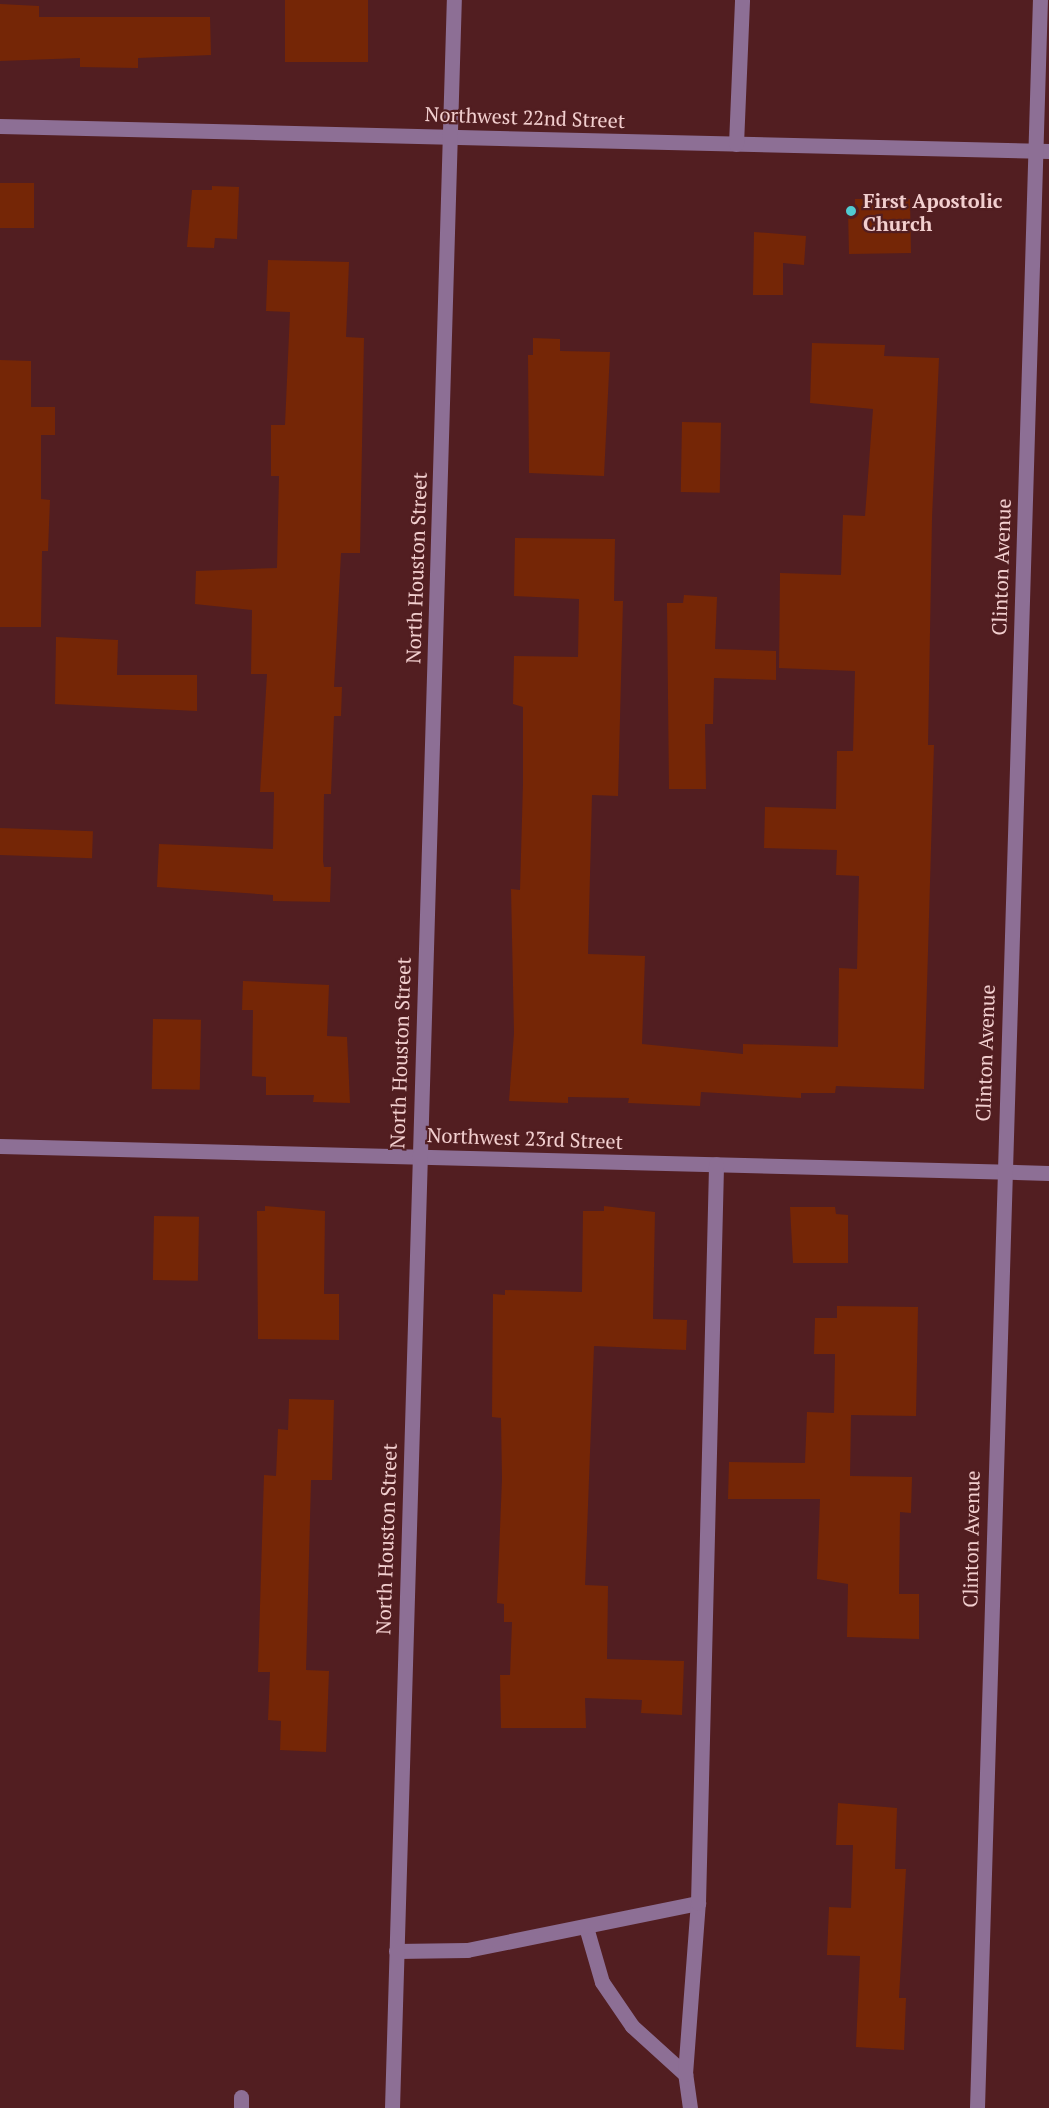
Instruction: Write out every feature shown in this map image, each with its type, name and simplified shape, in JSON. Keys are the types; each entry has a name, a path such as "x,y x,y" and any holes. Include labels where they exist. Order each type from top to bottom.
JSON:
{"street":[{"name":"North Houston Street","path":"392,2108 418,1156 454,0"},
{"path":"736,144 742,0"},
{"name":"Clinton Avenue","path":"977,2108 1001,1172 1043,151 1040,0"},
{"name":"Northwest 22nd Street","path":"0,126 1043,151"},
{"name":"Northwest 23rd Street","path":"0,1146 1049,1173"},
{"path":"690,2108 685,2073 698,1903 716,1164"},
{"path":"396,1951 467,1950 698,1903"},
{"path":"586,1927 602,1982 632,2026 685,2073"}],"building":[{"path":"285,0 368,0 368,62 285,62"},
{"path":"0,4 39,6 39,17 210,17 211,55 138,58 138,68 80,67 80,58 0,61"},
{"path":"0,183 34,183 34,228 0,228"},
{"path":"212,186 239,187 237,239 215,238 214,248 187,247 192,190 212,190"},
{"path":"855,199 910,199 911,253 849,254 848,209 855,208"},
{"path":"754,232 806,236 804,265 783,263 783,295 753,295"},
{"path":"268,260 349,262 346,337 364,338 360,553 341,553 334,687 342,687 341,716 334,716 331,794 324,794 323,861 324,867 331,867 330,902 273,901 273,895 157,887 159,844 273,849 274,792 260,792 267,674 251,674 252,610 195,604 196,571 277,568 279,476 271,476 271,425 285,425 290,312 266,311"},
{"path":"533,338 560,339 560,351 610,352 604,476 529,473 528,355 533,355"},
{"path":"812,343 885,345 884,356 939,358 932,518 928,745 934,745 924,1089 836,1086 835,1093 801,1093 801,1098 701,1092 700,1106 628,1103 629,1098 568,1097 568,1103 509,1101 514,1033 511,889 520,890 523,783 523,707 513,704 514,656 578,657 579,599 514,596 515,538 615,539 614,601 623,601 618,796 592,795 588,954 645,956 642,1044 743,1054 743,1044 838,1047 839,968 857,969 859,876 836,875 837,850 764,848 765,807 836,809 837,751 853,751 855,671 779,668 780,573 841,575 843,515 865,516 873,409 810,403"},
{"path":"0,360 31,361 31,407 55,407 55,435 41,435 41,499 50,500 48,551 42,551 41,627 0,627"},
{"path":"682,422 721,423 720,493 681,492"},
{"path":"684,595 717,597 715,649 776,651 776,680 714,678 713,724 705,724 706,789 669,789 667,603 683,603"},
{"path":"56,637 118,640 117,675 197,675 197,711 55,704"},
{"path":"0,828 93,831 92,858 0,855"},
{"path":"243,981 329,985 327,1036 347,1037 350,1103 313,1102 314,1095 266,1095 266,1077 252,1076 253,1010 242,1010"},
{"path":"153,1019 201,1020 200,1090 152,1089"},
{"path":"265,1206 325,1211 324,1294 339,1294 339,1340 258,1339 257,1211 265,1211"},
{"path":"604,1206 655,1212 653,1319 687,1320 686,1350 594,1346 585,1585 608,1586 607,1659 684,1661 682,1715 641,1713 642,1700 585,1698 586,1728 501,1728 500,1675 510,1675 512,1622 504,1622 504,1604 497,1603 502,1479 501,1418 492,1417 493,1294 505,1295 505,1290 582,1292 583,1211 604,1211"},
{"path":"790,1207 835,1207 836,1214 848,1215 848,1263 793,1263"},
{"path":"154,1216 199,1217 198,1281 153,1280"},
{"path":"837,1306 918,1307 916,1416 851,1415 850,1476 912,1477 911,1513 900,1512 899,1594 919,1594 919,1639 847,1637 848,1584 817,1579 820,1499 728,1499 729,1462 805,1463 807,1412 834,1413 835,1354 814,1354 815,1318 837,1318"},
{"path":"289,1399 334,1400 332,1480 311,1480 306,1670 329,1671 326,1752 280,1750 281,1721 268,1720 270,1672 258,1672 264,1475 276,1476 278,1429 288,1430"},
{"path":"838,1803 897,1808 895,1869 906,1869 899,1998 906,1998 904,2050 856,2047 860,1956 827,1955 829,1907 851,1908 853,1845 836,1845"}],"place":[{"name":"First Apostolic Church","path":"851,211"}]}
